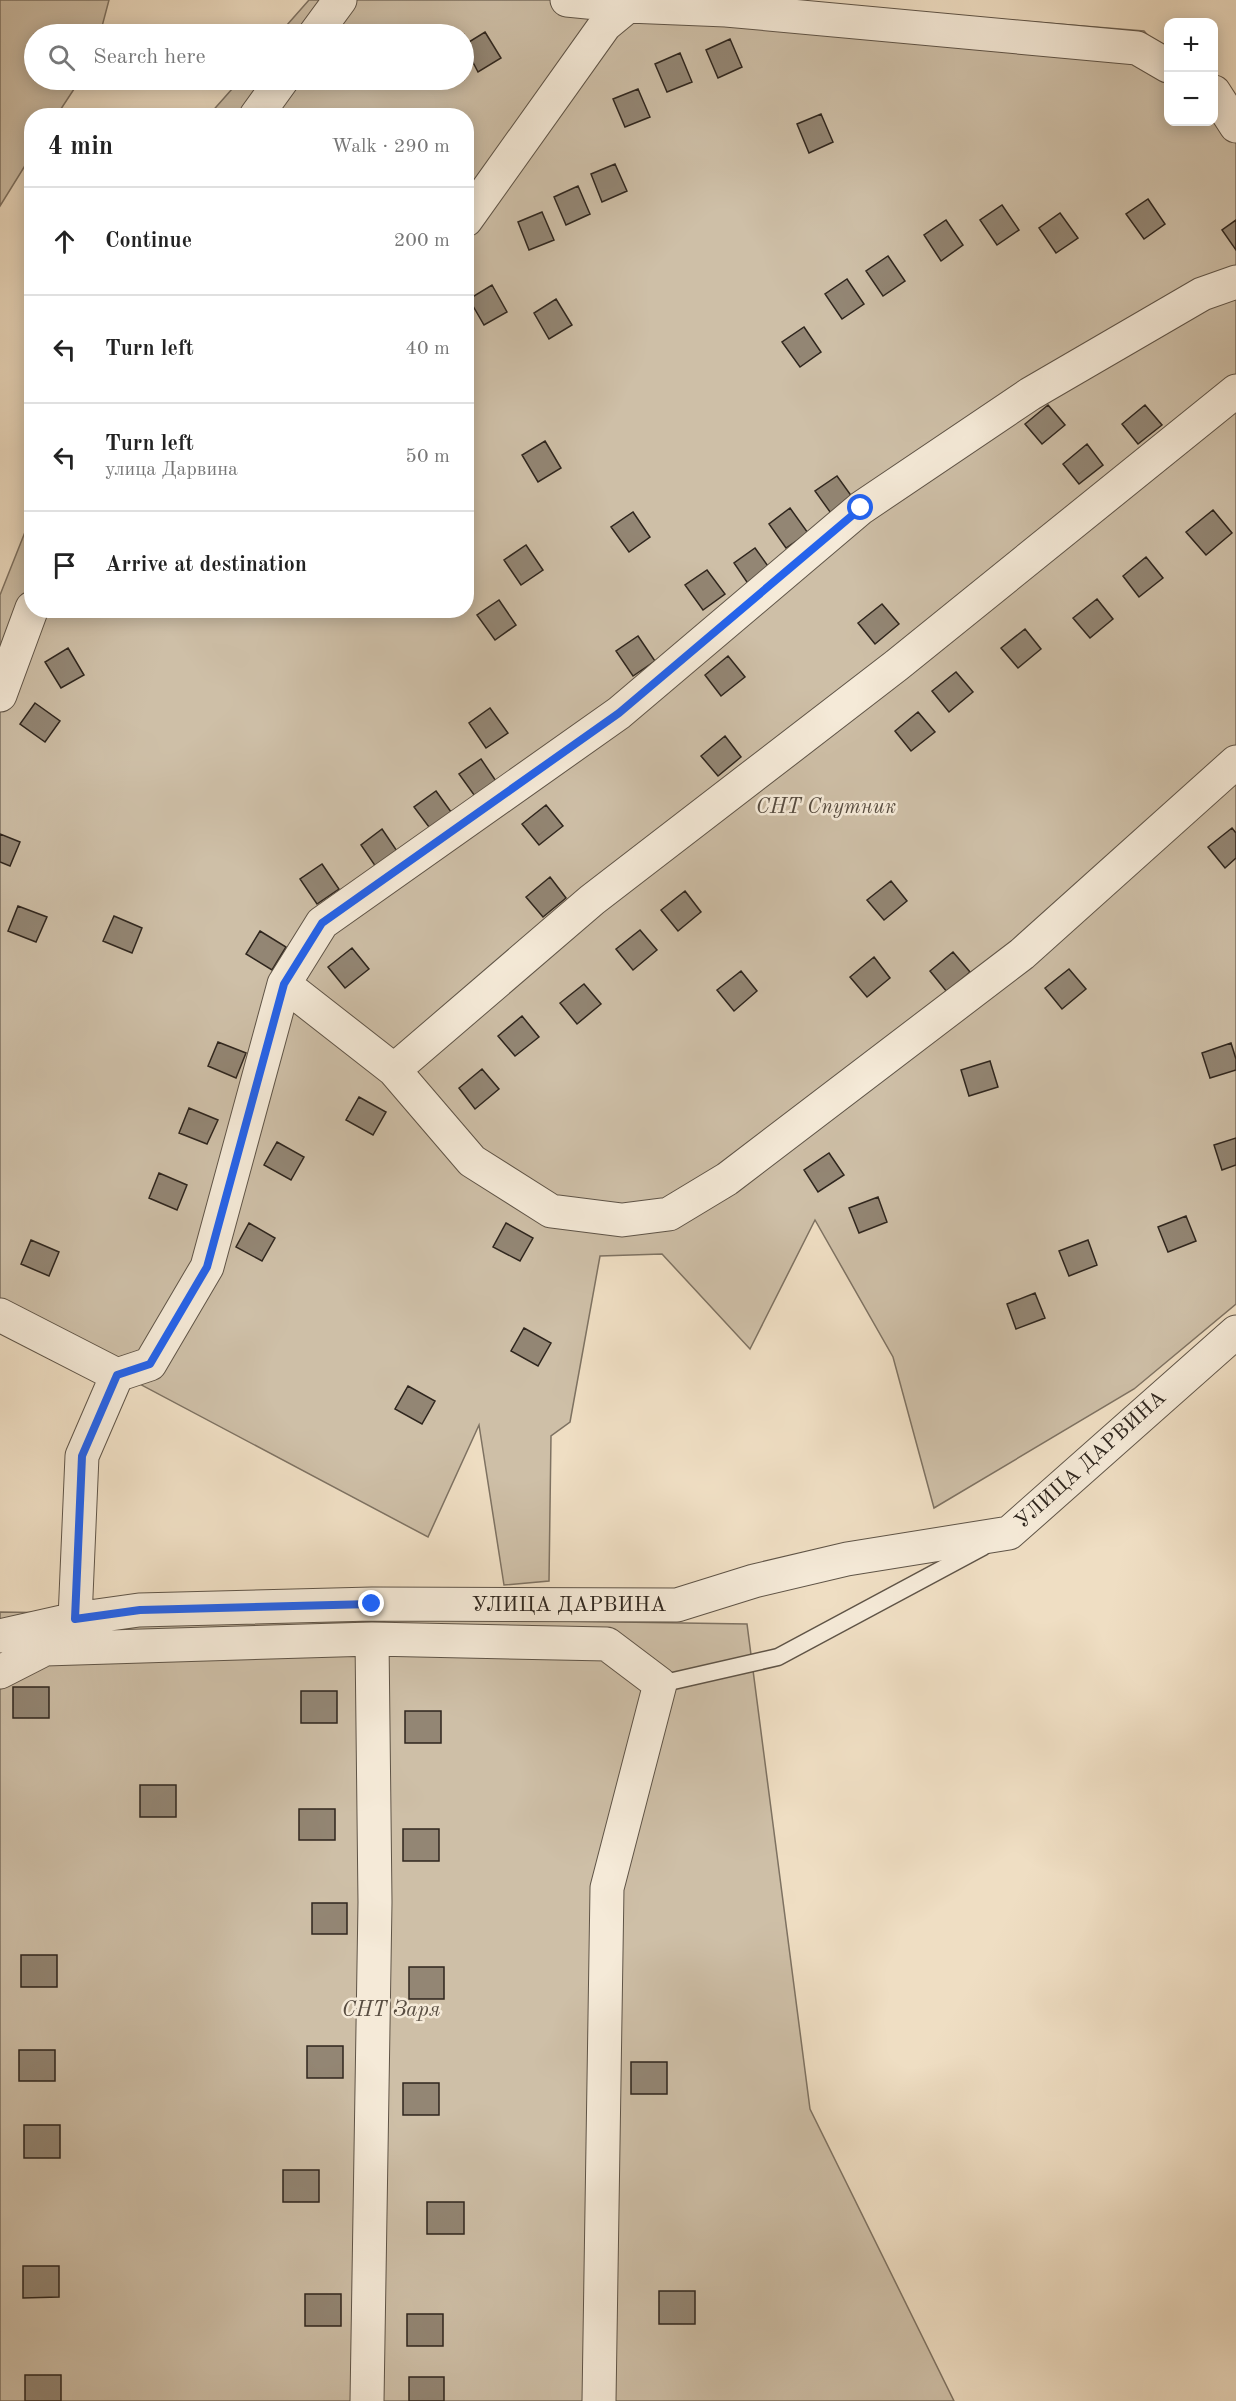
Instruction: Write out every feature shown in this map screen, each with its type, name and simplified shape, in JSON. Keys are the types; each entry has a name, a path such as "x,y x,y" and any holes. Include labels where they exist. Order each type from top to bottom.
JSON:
{"street":[{"path":"322,24 340,0"},
{"path":"567,0 628,6 726,10 1137,48 1164,64"},
{"path":"474,209 604,25 628,6"},
{"path":"262,108 275,90"},
{"path":"1218,98 1236,126"},
{"path":"0,1315 117,1375 150,1364 207,1267 284,984 322,923 619,713 861,508 1030,394 1202,294 1236,282"},
{"path":"394,1070 592,900 897,665 1236,391"},
{"path":"0,695 28,618"},
{"path":"284,984 394,1070 472,1161 551,1211 622,1220 669,1214 727,1179 1022,954 1236,762"},
{"name":"УЛИЦА ДАРВИНА","path":"0,1636 75,1619 140,1610 301,1605 678,1605 754,1581 847,1559 1009,1533 1236,1332"},
{"path":"75,1619 82,1456 117,1375"},
{"path":"367,2401 375,1902 372,1639"},
{"path":"0,1672 45,1649 372,1639 607,1644 660,1684 607,1888 599,2401"}],"lane":[{"path":"660,1684 778,1657 1009,1533"}],"green space":[{"path":"0,0 109,0 103,24 24,24 24,90 73,90 62,108 24,108 24,167 0,206"},
{"name":"СНТ Спутник","path":"309,0 766,0 1144,31 1164,54 1164,126 1218,126 1218,124 1236,133 1236,1304 1134,1389 934,1508 893,1357 815,1220 750,1349 662,1254 600,1256 570,1422 551,1436 549,1581 504,1585 479,1425 428,1537 0,1310 0,595 24,535 24,618 474,618 474,108 215,108 231,90 474,90 474,24 288,24"},
{"name":"СНТ Заря","path":"0,1612 747,1624 810,2109 954,2401 0,2401"}],"building":[{"path":"485,32 501,58 478,72 474,64 474,39"},
{"path":"730,39 742,67 718,78 706,50"},
{"path":"680,53 692,82 667,92 655,64"},
{"path":"638,89 650,117 625,127 613,99"},
{"path":"821,114 833,142 809,153 797,124"},
{"path":"615,164 627,191 602,202 591,174"},
{"path":"578,186 590,214 566,225 554,197"},
{"path":"1148,199 1165,224 1144,239 1126,214"},
{"path":"1002,205 1019,230 997,245 980,220"},
{"path":"542,212 554,240 529,250 518,222"},
{"path":"1060,213 1078,238 1056,253 1039,228"},
{"path":"946,220 963,245 941,261 924,235"},
{"path":"1236,220 1236,250 1222,230"},
{"path":"888,256 905,281 883,296 866,271"},
{"path":"847,279 864,304 842,319 825,294"},
{"path":"492,285 507,312 484,325 474,308 474,296"},
{"path":"556,299 572,325 549,339 534,313"},
{"path":"804,327 821,352 800,367 782,342"},
{"path":"1048,405 1065,425 1042,444 1025,424"},
{"path":"1145,405 1162,425 1138,444 1122,424"},
{"path":"545,441 561,468 538,482 522,455"},
{"path":"1087,444 1103,465 1079,484 1063,464"},
{"path":"837,476 855,501 833,516 815,491"},
{"path":"790,508 808,533 786,548 769,524"},
{"path":"1213,510 1232,533 1206,555 1186,532"},
{"path":"633,512 650,537 629,552 611,527"},
{"path":"526,545 543,570 521,585 504,560"},
{"path":"755,548 773,573 751,588 734,563"},
{"path":"1146,557 1163,578 1139,597 1123,576"},
{"path":"707,570 725,594 703,610 685,585"},
{"path":"1097,599 1113,619 1090,638 1073,618"},
{"path":"499,600 516,625 495,640 477,615"},
{"path":"882,604 899,624 875,644 858,623"},
{"path":"1025,629 1041,649 1018,668 1001,648"},
{"path":"638,636 655,661 633,676 616,651"},
{"path":"68,648 84,675 61,688 45,662"},
{"path":"728,656 745,677 721,696 705,675"},
{"path":"956,672 973,692 949,712 932,691"},
{"path":"35,703 60,721 45,742 20,724"},
{"path":"490,708 508,733 486,748 469,723"},
{"path":"918,712 935,732 911,751 895,731"},
{"path":"725,736 741,757 718,776 701,756"},
{"path":"481,759 498,784 477,799 459,774"},
{"path":"436,791 454,816 432,831 414,807"},
{"path":"546,805 563,826 539,845 522,824"},
{"path":"1232,828 1236,833 1236,858 1225,868 1208,847"},
{"path":"382,829 399,854 378,870 361,845"},
{"path":"0,834 20,842 10,866 0,862"},
{"path":"322,864 339,889 317,904 300,879"},
{"path":"550,877 566,898 543,917 526,897"},
{"path":"891,881 907,901 884,920 867,900"},
{"path":"685,891 701,912 678,931 661,910"},
{"path":"18,906 47,917 36,942 8,931"},
{"path":"114,916 142,928 132,953 103,941"},
{"path":"640,930 657,950 633,970 616,949"},
{"path":"260,931 286,947 272,970 246,954"},
{"path":"352,948 369,969 345,988 328,967"},
{"path":"953,952 970,972 947,992 930,971"},
{"path":"874,957 890,978 867,997 850,977"},
{"path":"1069,969 1086,989 1062,1009 1045,988"},
{"path":"741,971 757,991 734,1011 717,990"},
{"path":"584,984 601,1004 577,1024 560,1003"},
{"path":"522,1016 539,1037 515,1056 498,1036"},
{"path":"218,1042 246,1053 236,1078 208,1066"},
{"path":"1231,1043 1236,1059 1236,1070 1210,1078 1202,1053"},
{"path":"990,1061 998,1087 969,1096 961,1070"},
{"path":"482,1069 499,1089 475,1109 459,1088"},
{"path":"359,1097 386,1112 373,1135 346,1120"},
{"path":"189,1108 218,1120 207,1144 179,1133"},
{"path":"1236,1138 1236,1165 1222,1170 1214,1145"},
{"path":"277,1142 304,1157 291,1180 264,1165"},
{"path":"829,1153 844,1175 818,1192 804,1170"},
{"path":"159,1173 187,1185 177,1210 149,1198"},
{"path":"878,1197 887,1222 859,1233 849,1208"},
{"path":"1186,1216 1196,1241 1168,1252 1158,1227"},
{"path":"249,1223 275,1238 262,1261 236,1247"},
{"path":"506,1223 533,1238 520,1261 493,1247"},
{"path":"31,1240 59,1252 49,1276 21,1264"},
{"path":"1088,1240 1097,1265 1069,1276 1059,1251"},
{"path":"1035,1293 1045,1318 1016,1329 1007,1304"},
{"path":"524,1328 551,1343 538,1366 511,1351"},
{"path":"408,1386 435,1401 422,1424 395,1409"},
{"path":"13,1687 49,1687 49,1718 13,1718"},
{"path":"301,1691 337,1691 337,1723 301,1723"},
{"path":"405,1711 441,1711 441,1743 405,1743"},
{"path":"140,1785 176,1785 176,1817 140,1817"},
{"path":"299,1809 335,1809 335,1840 299,1840"},
{"path":"403,1829 439,1829 439,1861 403,1861"},
{"path":"312,1903 347,1903 347,1934 312,1934"},
{"path":"21,1955 57,1955 57,1987 21,1987"},
{"path":"409,1967 444,1967 444,1999 409,1999"},
{"path":"307,2046 343,2046 343,2078 307,2078"},
{"path":"19,2050 55,2050 55,2081 19,2081"},
{"path":"631,2062 667,2062 667,2094 631,2094"},
{"path":"403,2083 439,2083 439,2115 403,2115"},
{"path":"24,2125 60,2125 60,2158 24,2158"},
{"path":"283,2170 319,2170 319,2202 283,2202"},
{"path":"427,2202 464,2202 464,2234 427,2234"},
{"path":"23,2266 59,2266 59,2297 23,2298"},
{"path":"659,2291 695,2291 695,2324 659,2324"},
{"path":"305,2294 341,2294 341,2326 305,2326"},
{"path":"407,2314 443,2314 443,2346 407,2346"},
{"path":"25,2375 61,2375 61,2401 25,2401"},
{"path":"409,2377 444,2377 444,2401 409,2401"}],"route":[{"path":"372,1604 140,1610 75,1619 82,1456 117,1375 150,1364 207,1267 284,984 322,923 619,713 861,508"}]}
